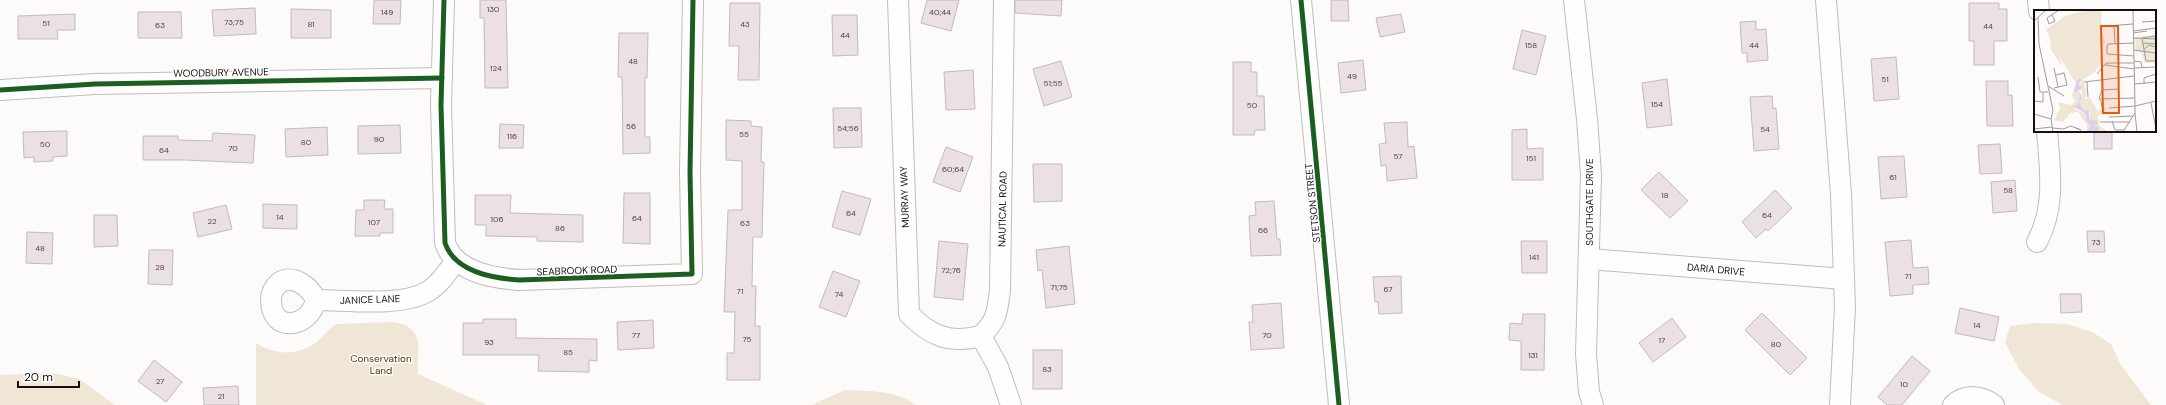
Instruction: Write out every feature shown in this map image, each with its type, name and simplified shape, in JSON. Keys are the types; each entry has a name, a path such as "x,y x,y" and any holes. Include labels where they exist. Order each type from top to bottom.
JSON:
{"street":[{"name":"SEABROOK ROAD","path":"444,0 441,105 445,243 448,251 456,260 477,272 491,277 519,280 692,274 690,172 693,0"},
{"name":"MURRAY WAY","path":"898,0 909,314 930,333 961,339 981,336"},
{"name":"NAUTICAL ROAD","path":"981,336 992,325 997,316 1000,291 1004,0"},
{"name":"STETSON STREET","path":"1301,0 1339,405"},
{"name":"SOUTHGATE DRIVE","path":"1574,0 1587,119 1590,175 1586,354 1589,392 1593,405"},
{"path":"1826,0 1841,194 1845,307 1840,405"},
{"path":"2038,0 2039,10"},
{"name":"WOODBURY AVENUE","path":"0,90 95,84 442,78"},
{"path":"2037,242 2043,232 2050,200 2047,132"},
{"name":"DARIA DRIVE","path":"1589,259 1844,279"},
{"name":"JANICE LANE","path":"316,300 391,300 418,296 436,285 456,260"},
{"path":"981,336 998,367 1011,405"},
{"path":"1953,405 1962,399 1975,397 1988,400 1994,405"}],"green space":[{"name":"Conservation Land","path":"392,322 403,324 415,333 418,347 418,374 487,405 256,405 256,343 280,352 296,351 312,345 332,327 338,324"},
{"path":"2035,323 2067,324 2092,332 2111,344 2121,365 2151,405 2062,405 2038,391 2019,369 2005,342 2010,326"},
{"path":"53,373 79,379 115,405 0,405 0,375"},
{"path":"845,390 882,392 900,396 916,405 812,405"}],"building":[{"path":"374,0 401,0 400,24 373,24"},
{"path":"480,0 506,0 508,88 485,88 484,18 480,18"},
{"path":"927,0 959,0 951,31 921,23"},
{"path":"1015,0 1062,0 1061,16 1015,13"},
{"path":"1331,0 1348,0 1349,21 1331,21"},
{"path":"730,3 760,3 759,80 738,80 739,46 729,46"},
{"path":"1969,3 1999,3 1999,9 2007,9 2007,41 1994,41 1994,65 1974,65 1974,41 1969,41"},
{"path":"255,8 256,34 214,36 212,10"},
{"path":"291,9 331,10 331,38 291,38"},
{"path":"138,12 181,12 182,38 138,38"},
{"path":"75,14 75,30 57,30 58,39 18,39 18,16"},
{"path":"1401,14 1405,32 1380,37 1376,18"},
{"path":"832,15 857,15 858,55 833,56"},
{"path":"1756,21 1756,30 1766,29 1768,60 1747,62 1747,53 1742,53 1740,22"},
{"path":"1522,30 1546,36 1536,75 1513,69"},
{"path":"619,33 648,33 647,78 645,77 645,137 650,137 650,153 623,154 622,77 618,77"},
{"path":"1896,57 1899,99 1874,101 1871,59"},
{"path":"1363,60 1366,90 1341,93 1338,63"},
{"path":"1061,61 1072,97 1044,106 1033,69"},
{"path":"1233,62 1251,62 1251,72 1257,72 1257,96 1264,96 1265,130 1255,130 1254,135 1233,135"},
{"path":"973,70 975,109 946,110 944,72"},
{"path":"1667,79 1672,125 1647,128 1642,83"},
{"path":"1986,81 2008,81 2008,95 2012,95 2013,126 1987,126"},
{"path":"1772,96 1773,109 1776,108 1779,149 1754,151 1750,97"},
{"path":"833,108 861,108 862,147 834,148"},
{"path":"726,120 751,121 751,126 762,127 761,162 764,162 762,237 753,237 752,286 756,286 755,326 760,326 760,380 727,380 727,353 734,353 735,312 724,312 728,210 742,210 742,161 726,160"},
{"path":"1407,122 1408,147 1414,146 1417,178 1387,181 1386,165 1381,166 1379,144 1386,143 1384,123"},
{"path":"500,124 524,125 523,148 499,148"},
{"path":"400,125 401,153 358,154 358,126"},
{"path":"327,127 328,155 286,157 285,129"},
{"path":"1527,129 1527,149 1543,148 1543,180 1512,180 1512,130"},
{"path":"67,131 67,156 53,157 53,161 34,162 34,157 24,158 23,132"},
{"path":"2094,132 2112,132 2112,149 2094,149"},
{"path":"213,133 255,135 253,163 143,160 143,136 178,136 178,140 212,141"},
{"path":"2000,144 2002,173 1980,174 1978,145"},
{"path":"946,147 973,157 960,192 933,182"},
{"path":"1904,156 1907,197 1881,199 1878,157"},
{"path":"1033,164 1062,164 1062,201 1034,202"},
{"path":"1659,172 1688,201 1670,218 1641,190"},
{"path":"2015,180 2017,211 1993,213 1991,182"},
{"path":"1775,190 1792,208 1768,231 1766,229 1756,238 1742,222"},
{"path":"842,191 871,199 860,235 832,227"},
{"path":"624,193 650,193 650,244 623,243"},
{"path":"475,195 511,195 510,213 583,215 583,242 537,241 537,237 486,236 486,225 475,225"},
{"path":"364,200 385,200 384,209 393,209 393,233 380,233 380,236 355,236 356,210 364,210"},
{"path":"1274,201 1277,239 1280,239 1281,255 1251,256 1249,216 1256,215 1255,202"},
{"path":"263,204 297,205 297,229 263,228"},
{"path":"226,205 232,229 198,237 193,213"},
{"path":"94,215 117,215 118,246 94,247"},
{"path":"2087,231 2104,231 2105,252 2088,252"},
{"path":"27,232 53,233 52,264 26,263"},
{"path":"1911,240 1913,268 1928,267 1929,284 1913,285 1913,294 1890,296 1885,242"},
{"path":"939,241 968,244 963,300 934,297"},
{"path":"1521,241 1547,241 1547,273 1522,273"},
{"path":"1069,246 1075,304 1046,308 1042,270 1038,271 1036,250"},
{"path":"149,250 173,250 172,285 148,284"},
{"path":"833,271 860,281 846,317 819,307"},
{"path":"1401,276 1402,313 1379,314 1378,302 1375,302 1373,277"},
{"path":"2060,294 2081,294 2082,312 2061,313"},
{"path":"1281,303 1284,348 1251,350 1249,322 1253,322 1252,305"},
{"path":"1960,308 1999,317 1994,341 1955,333"},
{"path":"1762,313 1807,358 1790,375 1745,330"},
{"path":"1523,314 1545,314 1544,370 1521,370 1521,341 1509,340 1510,323 1522,324"},
{"path":"1672,318 1686,337 1653,362 1639,343"},
{"path":"483,319 516,319 516,338 597,339 597,361 589,360 589,372 538,371 539,355 463,355 463,323 483,323"},
{"path":"653,320 654,348 618,350 617,322"},
{"path":"1033,350 1062,350 1062,389 1033,389"},
{"path":"1912,356 1930,371 1902,405 1887,405 1878,397"},
{"path":"154,360 182,382 166,402 138,381"},
{"path":"238,386 239,405 204,405 203,388"}],"cycle path":[{"path":"444,0 441,105 445,243 450,253 457,261 466,267 486,275 519,280 692,274 690,172 693,0"},
{"path":"1301,0 1339,405"},
{"path":"0,90 95,84 442,78"}]}
